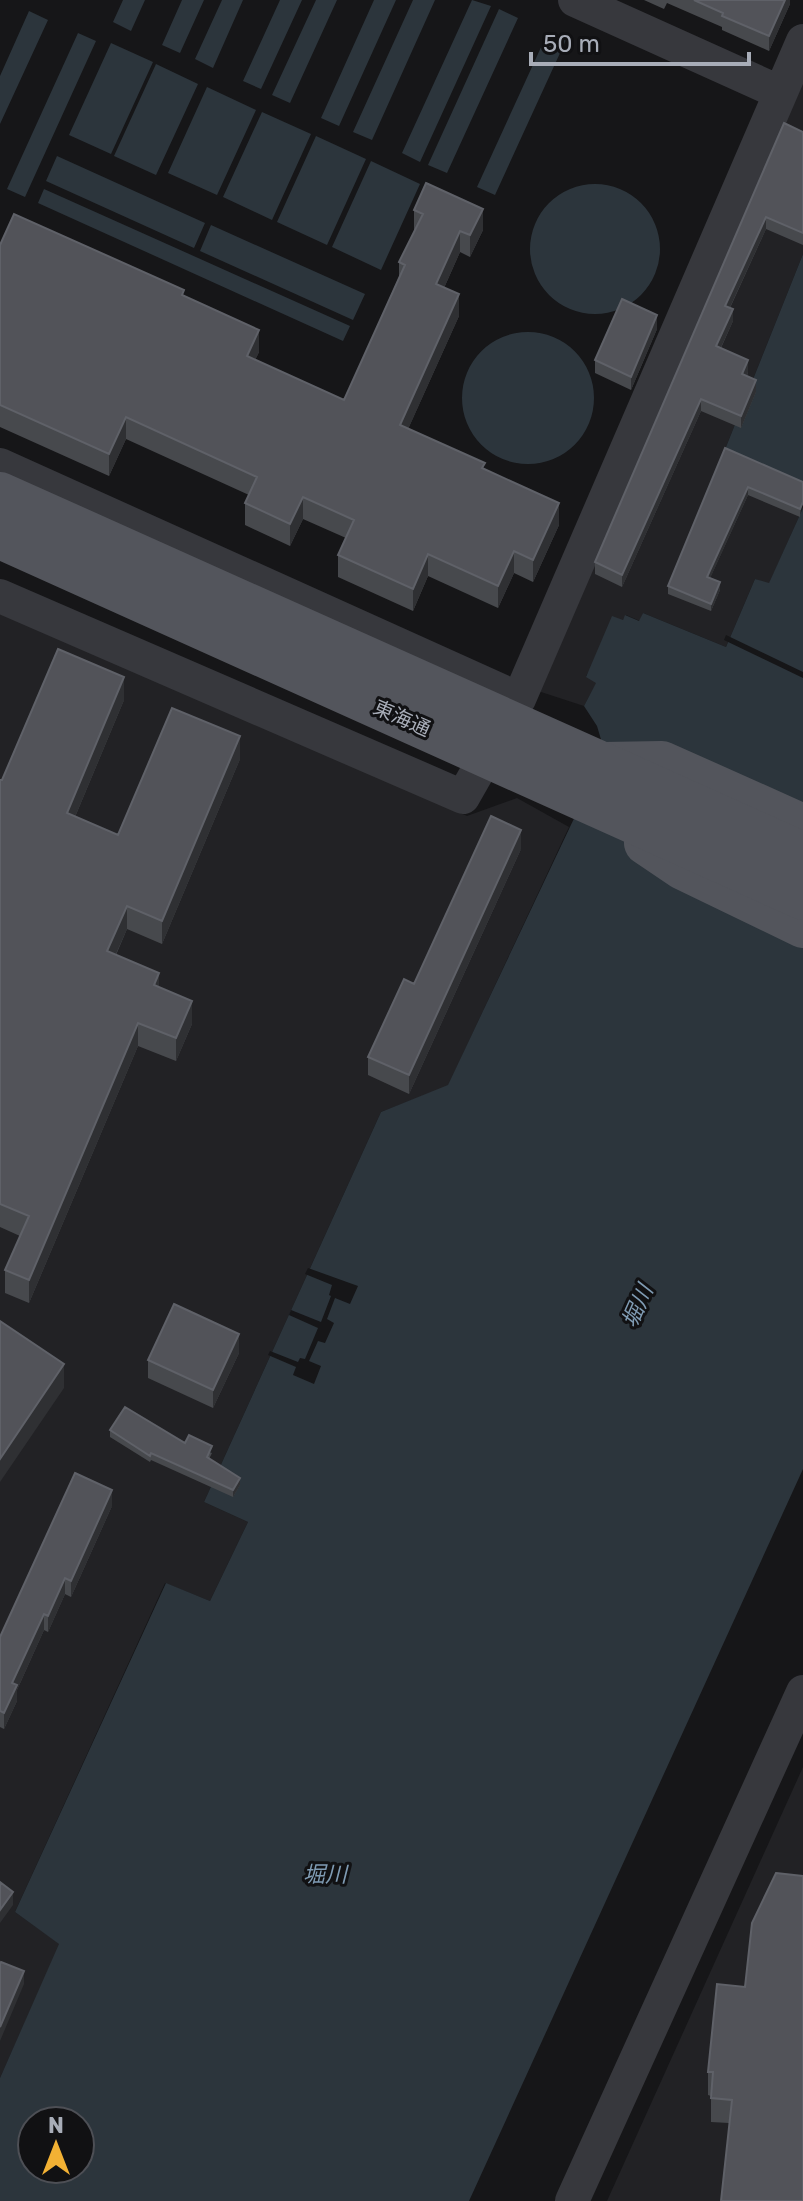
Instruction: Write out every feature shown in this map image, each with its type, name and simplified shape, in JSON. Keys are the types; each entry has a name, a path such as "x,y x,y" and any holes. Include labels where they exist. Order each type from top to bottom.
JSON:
{"main road":[{"name":"東海通","path":"0,494 592,781 803,898"},
{"name":"東海通","path":"0,537 592,781 803,854"},
{"path":"592,781 662,763 803,826"},
{"path":"592,781 683,868 803,926"}],"street":[{"path":"575,0 779,92"},
{"path":"0,596 463,797 519,699 803,41"},
{"path":"0,465 519,699"},
{"path":"572,2201 803,1692"}],"shaded area":[{"path":"803,82 803,254 724,452 803,508 769,584 755,579 726,647 643,613 640,621 626,615 586,676 597,682 584,706 538,691"},
{"path":"0,608 467,816 517,798 569,827 448,1086 381,1112 204,1502 248,1522 210,1601 165,1583 15,1912 60,1944 0,2078"},
{"path":"803,1767 803,2201 607,2201"}],"water":[{"path":"123,0 145,0 131,31 113,22"},
{"path":"182,0 204,0 180,53 162,45"},
{"path":"222,0 243,0 213,68 195,59"},
{"path":"280,0 302,0 261,89 243,81"},
{"path":"316,0 337,0 290,103 272,95"},
{"path":"374,0 396,0 339,126 321,118"},
{"path":"413,0 435,0 372,140 353,132"},
{"path":"472,0 491,6 420,162 402,153"},
{"path":"499,9 518,18 447,173 428,165"},
{"path":"29,11 48,20 0,124 0,76"},
{"path":"548,32 566,40 495,195 477,187"},
{"path":"78,33 96,41 25,197 7,189"},
{"path":"111,43 153,62 111,154 69,135"},
{"path":"156,64 198,84 156,175 114,156"},
{"path":"207,87 256,110 217,195 168,173"},
{"path":"262,112 311,134 272,220 223,197"},
{"path":"316,136 366,159 327,245 277,222"},
{"path":"57,156 205,223 194,248 46,181"},
{"path":"371,161 420,184 381,270 332,247"},
{"path":"595,184 620,189 641,203 655,224 660,249 655,274 641,295 620,309 595,314 570,309 549,295 535,274 530,249 535,224 549,203 570,189"},
{"path":"44,189 350,326 343,341 38,203"},
{"path":"211,225 365,294 353,320 200,251"},
{"path":"803,254 803,488 724,452"},
{"path":"528,332 553,337 574,352 589,373 594,398 589,423 574,444 553,459 528,464 503,459 482,444 467,423 462,398 467,373 482,352 503,337"},
{"name":"堀川","path":"803,508 803,1469 469,2201 0,2201 0,2078 59,1944 15,1912 166,1583 210,1601 248,1522 204,1502 381,1112 448,1085 605,753 597,726 584,706 596,683 586,677 612,616 623,620 625,615 639,621 643,613 726,647 755,579 769,583"}],"pier":[{"path":"726,635 803,672 803,678 724,640"},
{"path":"308,1268 358,1286 350,1304 335,1298 327,1319 334,1323 325,1343 318,1341 309,1361 321,1366 314,1384 293,1375 296,1367 268,1355 270,1351 298,1362 300,1358 305,1359 318,1328 289,1315 291,1310 321,1322 332,1285 305,1274"}],"building":[{"path":"694,0 785,0 769,36"},
{"path":"784,123 803,132 803,233 766,217 725,306 733,309 716,346 748,360 742,374 756,380 741,416 701,399 622,575 595,562"},
{"path":"426,183 483,209 470,235 460,231 436,284 459,294 400,425 485,463 482,468 559,503 533,560 514,551 498,586 428,554 413,589 338,555 354,520 303,497 290,524 245,503 257,477 126,417 109,454 0,405 0,245 14,214 184,290 182,295 259,330 247,356 344,400 405,265 399,262 423,214 414,210"},
{"path":"622,299 657,315 631,377 595,360"},
{"path":"725,448 803,482 803,502 800,509 748,487 707,577 720,582 711,604 668,586"},
{"path":"58,649 124,677 67,813 118,835 172,708 240,736 162,921 127,906 107,951 159,973 154,985 192,1001 176,1038 138,1023 29,1280 5,1270 29,1216 0,1204 0,780"},
{"path":"491,816 521,830 409,1075 368,1057 404,979 414,984"},
{"path":"174,1304 239,1334 213,1390 148,1360"},
{"path":"0,1321 64,1364 0,1459"},
{"path":"125,1407 185,1443 189,1435 212,1446 207,1457 240,1478 233,1490 151,1453 150,1456 110,1430"},
{"path":"75,1473 112,1490 71,1581 65,1578 48,1616 44,1614 12,1683 17,1685 4,1713 0,1711 0,1637"},
{"path":"776,1873 803,1876 803,2201 721,2201 732,2100 711,2098 713,2072 708,2072 717,1984 745,1987 752,1923"},
{"path":"0,1882 13,1892 0,1910"},
{"path":"0,1964 24,1971 0,2027"}]}
